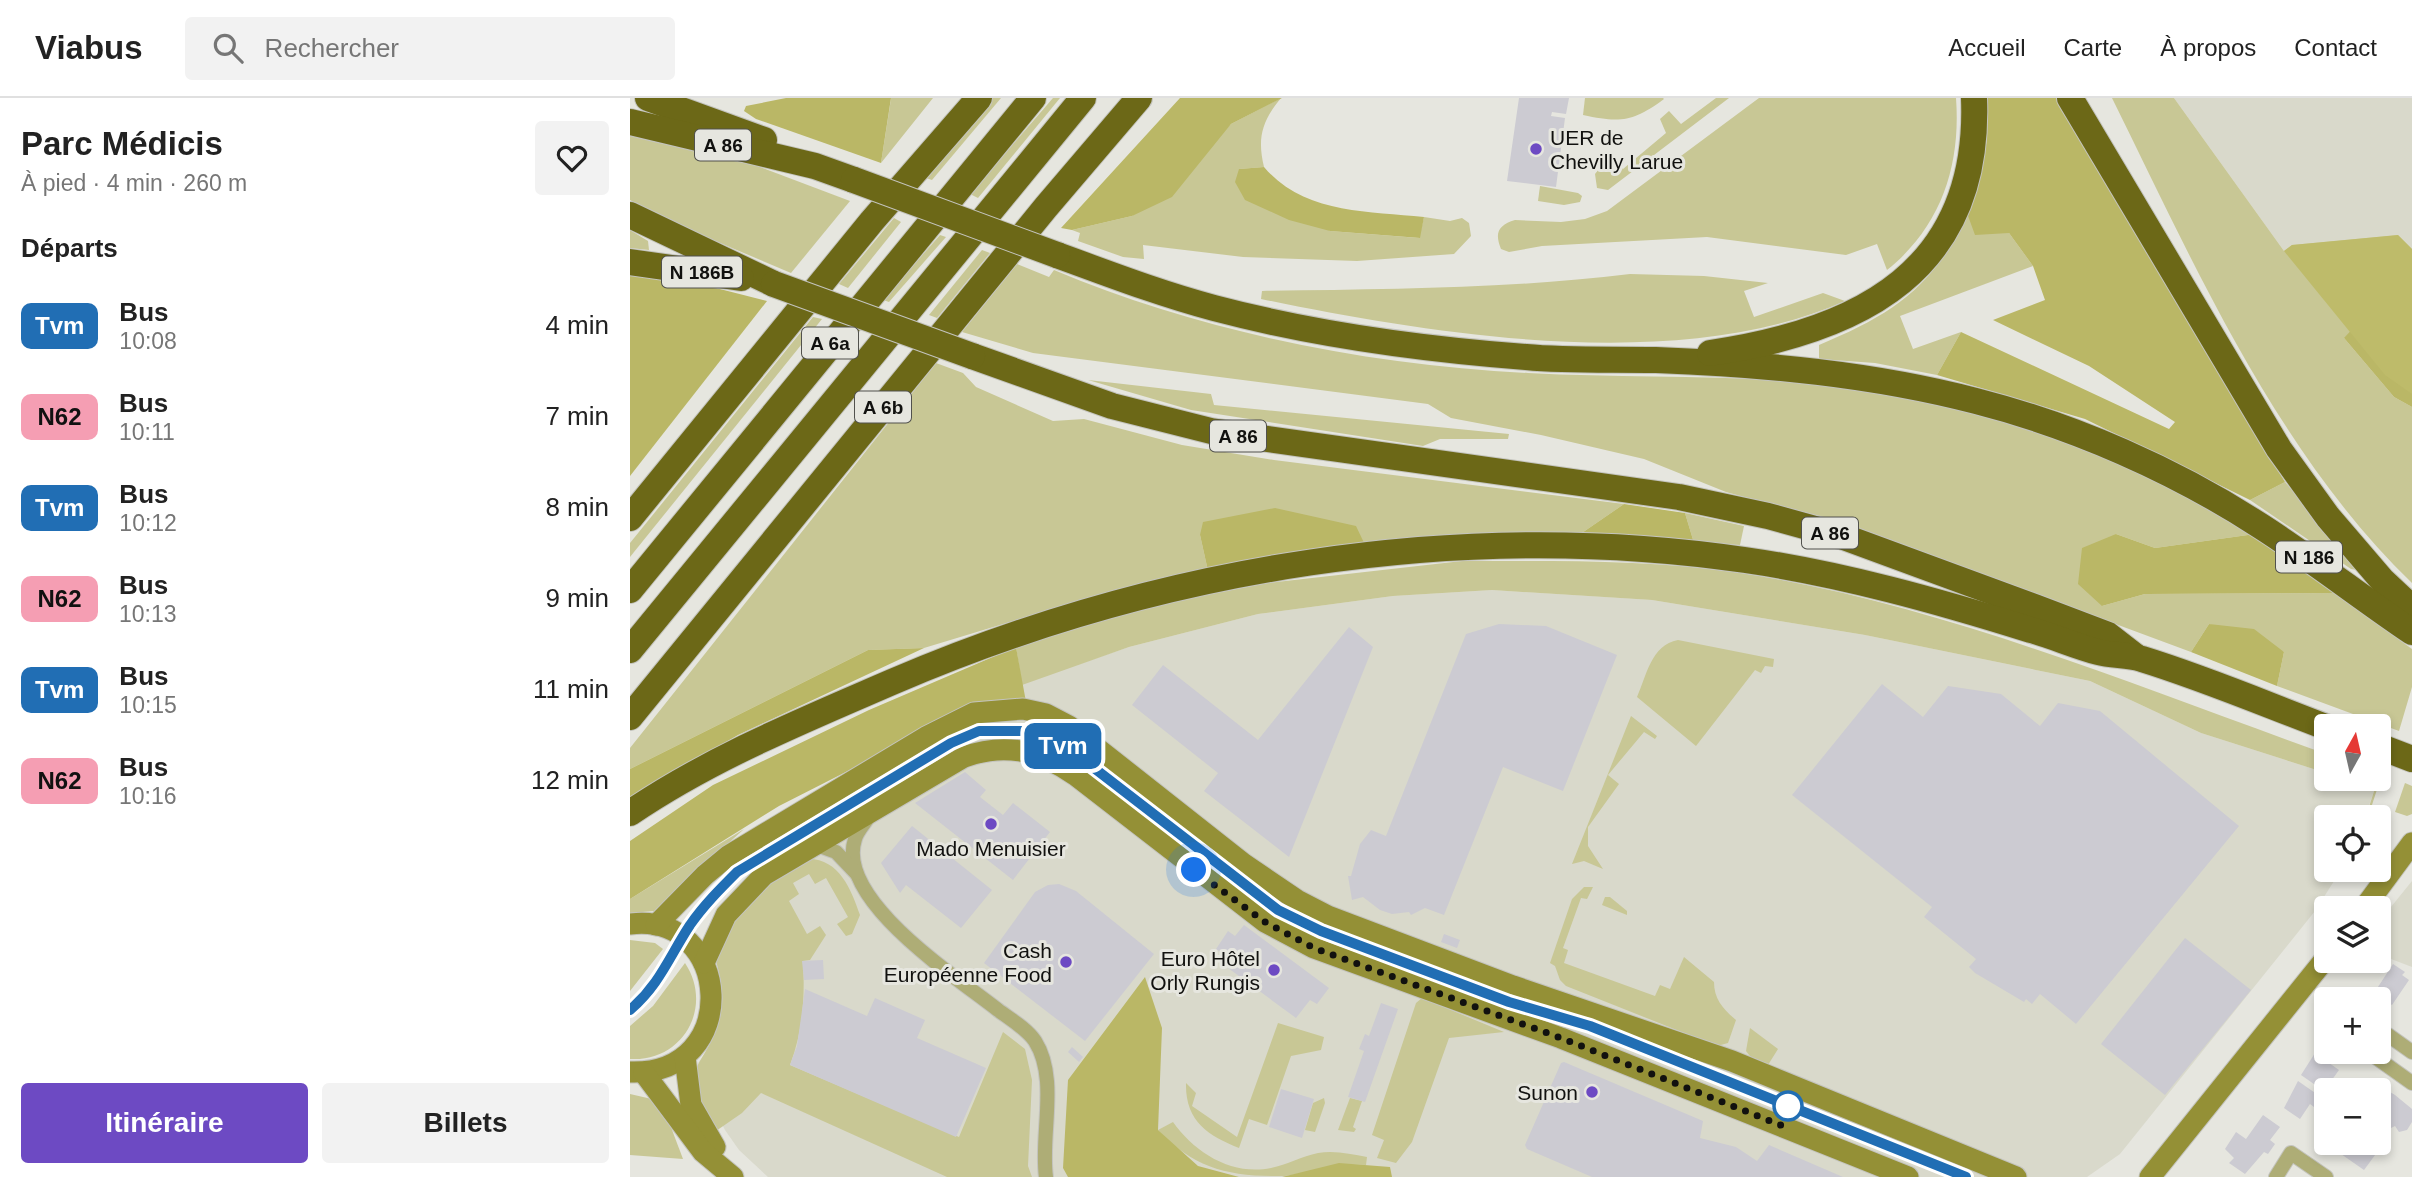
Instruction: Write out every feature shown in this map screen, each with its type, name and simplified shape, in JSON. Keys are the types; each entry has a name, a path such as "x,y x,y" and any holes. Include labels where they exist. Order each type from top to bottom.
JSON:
{"highway":[{"path":"648,98 778,145 816,166"},
{"path":"872,221 962,98"},
{"path":"630,518 872,221 979,98"},
{"name":"A 6a","path":"630,590 1033,98"},
{"name":"A 6a","path":"630,650 1083,98"},
{"name":"A 6b","path":"630,717 1034,222 1139,98"},
{"path":"1656,360 1780,340 1855,314 1888,293 1918,266 1948,225 1962,195 1975,130 1974,98"},
{"path":"2070,98 2279,449 2329,517 2382,580 2412,608"},
{"path":"2091,98 2140,191 2148,232"},
{"name":"A 86","path":"630,122 816,166 1057,255 1210,307 1340,335 1402,345 1532,358 1656,360 1856,377 1977,401 2064,429 2200,491"},
{"name":"A 86","path":"630,215 774,284 1122,409 1211,430 1679,497 1768,516 1844,537 1968,582 2108,635 2133,654"},
{"name":"N 186B","path":"630,262 774,284"},
{"name":"N 186","path":"2200,491 2311,559 2412,632"},
{"path":"630,813 754,742 1012,634 1178,587 1346,558 1442,550 1548,547 1723,557 1860,583 2033,630 2101,653 2133,654 2314,722"},
{"path":"2391,751 2412,759"}],"street":[{"path":"656,925 696,883 728,856 926,737 974,713 1023,709 1046,714 1069,726 1244,864 1297,900 1328,916 1513,986 1732,1061 2016,1177"},
{"path":"704,963 726,915 764,875 942,769 983,750 1017,750 1051,759 1265,922 1314,948 1561,1038 1908,1177"},
{"path":"856,873 855,839 870,814"},
{"path":"2373,896 2412,843"},
{"path":"817,845 836,852 856,873 875,905 905,936 1035,1041 1046,1079 1046,1177"},
{"path":"630,924 656,925 682,937 704,963 711,982 713,1001 701,1038 685,1057 664,1068 637,1072"},
{"path":"2150,1177 2314,973"},
{"path":"2391,1037 2412,1052"},
{"path":"685,1057 691,1105 734,1177"},
{"path":"2385,1064 2412,1083"},
{"path":"637,1072 704,1152 734,1177"},
{"path":"2277,1177 2291,1153 2326,1177"}],"shaded area":[{"path":"786,98 891,98 881,163 756,119 744,111 746,106"},
{"path":"933,98 881,163 891,99"},
{"path":"992,98 1001,98 932,180 926,178"},
{"path":"1053,98 1060,98 978,198 970,194"},
{"path":"1180,98 1282,98 1231,124 1172,197 1132,216 1072,230 1061,228"},
{"path":"1281,98 1265,122 1261,138 1264,167 1239,169 1330,231 1419,238 1424,217 1450,221 1462,218 1469,223 1471,236 1454,254 1357,261 1243,257 1143,245 1144,259 1123,257 1078,241 1080,233 1072,230 1132,216 1231,124"},
{"path":"1585,98 1664,99 1635,116 1617,120 1583,115"},
{"path":"1716,98 1729,98 1608,190 1597,188 1595,174 1610,155 1623,169 1666,133 1660,119 1669,111 1681,124"},
{"path":"1759,98 1956,98 1955,148 1944,193 1921,235 1887,270 1877,244 1846,255 1707,237 1542,246 1509,252 1501,249 1499,230 1515,220 1561,222 1585,219 1607,211"},
{"path":"1986,98 2057,98 2285,482 2250,500 2085,419 1937,375 1961,332 2169,429 2175,422 2089,366 1993,320 2045,300 2033,266 2009,233 1975,235 1967,213 1981,173 1987,139"},
{"path":"2112,98 2174,98 2284,251 2292,245 2398,235 2412,249 2412,342 2344,338 2394,397 2412,407 2412,583 2364,532 2320,476 2279,416 2207,290"},
{"path":"2174,98 2412,98 2412,249 2398,235 2293,245 2284,251"},
{"path":"630,132 755,165 850,201 791,273 666,220 630,200"},
{"path":"1264,167 1298,194 1317,202 1359,211 1424,217 1420,238 1330,231 1289,220 1245,200 1235,182 1239,169"},
{"path":"1540,186 1582,196 1580,202 1564,205 1538,201"},
{"path":"1967,213 2009,233 2033,266 1900,316 1913,349 1961,332 1937,375 1875,363 1819,359 1819,345 1889,310 1925,279 1954,239"},
{"path":"894,218 901,222 848,288 839,284"},
{"path":"630,230 648,241 649,250 630,248"},
{"path":"940,235 946,237 889,302 883,300"},
{"path":"2398,235 2412,249 2412,394 2385,375 2284,251 2292,245"},
{"path":"982,250 990,253 937,318 929,315"},
{"path":"1017,264 1049,277 1054,270 1110,292 1227,328 1346,353 1467,369 1528,373 1725,378 1824,384 1872,389 1966,409 2052,436 2094,453 2175,491 2255,534 2155,548 2116,534 2102,606 2145,594 2335,593 2412,649 2412,687 2399,731 2391,728 2391,714 2353,714 2277,686 2284,652 2209,624 2191,652 1857,528 1726,492 1644,459 1451,418 1428,404 1033,353 962,332"},
{"path":"630,274 716,288 767,301 630,476"},
{"path":"1630,274 1704,276 1768,283 1744,291 1754,317 1823,293 1845,301 1780,324 1708,337 1633,342 1556,341 1478,335 1402,325 1261,299 1262,291 1493,285"},
{"path":"2372,308 2412,342 2412,407 2394,397 2344,338"},
{"path":"813,317 822,319 630,557 630,543"},
{"path":"936,363 963,373 976,387 1053,421 1084,419 1182,445 1274,460 1624,504 1576,537 1366,547 1200,535 1208,571 1102,594 924,648 868,650 630,769 630,748"},
{"path":"1088,380 1211,394 1214,405 1509,434 1508,439 1440,439 1423,446 1191,410"},
{"path":"2285,482 2364,571 2351,569 2250,500"},
{"path":"1624,504 1685,513 1694,543 1576,537"},
{"path":"1275,508 1356,526 1366,547 1208,571 1200,535 1203,522"},
{"path":"1685,513 1744,526 1740,545 1694,543"},
{"path":"2116,534 2155,548 2255,534 2335,593 2145,594 2102,606 2078,584 2082,548"},
{"path":"1462,561 1602,562 1671,565 1741,573 1889,605 2037,650 2314,750 2314,769 2201,733 2090,681 1865,635 1652,600 1492,590 1393,596 1258,614 1129,647 1022,685 1016,647 1153,605 1268,583"},
{"path":"1492,590 1652,600 1865,635 2090,681 2201,733 2314,769 2314,791 2374,791 2369,805 2314,805 2314,882 2333,882 2325,896 2314,896 2314,912 2120,1154 2087,1177 768,1177 739,1150 708,1097 698,1063 714,1041 722,1009 722,985 714,953 729,917 962,751 997,692 1129,647 1258,614 1393,596"},
{"path":"2209,624 2254,629 2284,652 2277,686 2191,652"},
{"path":"1678,640 1774,659 1773,667 1765,666 1761,673 1755,670 1696,746 1637,697 1656,654 1669,643"},
{"path":"1016,647 1026,702 966,705 895,747 779,806 630,899 630,841 713,785 869,710"},
{"path":"924,648 738,735 630,799 630,769 868,650"},
{"path":"1631,716 1657,736 1655,739 1644,732 1608,775 1619,784 1588,827 1588,846 1603,869 1584,861 1572,864"},
{"path":"2405,783 2412,786 2412,814 2407,816 2395,812"},
{"path":"2374,791 2376,791 2372,805 2370,805"},
{"path":"744,829 654,911 630,913 630,899"},
{"path":"807,859 818,860 835,869 848,886 860,915 852,934 846,936 837,924 848,917 826,878 815,884 809,874 793,883 799,894 789,901 807,934 820,926 826,935 810,960 803,961 802,1014 790,1065 959,1137 1003,1032 1025,1049 1032,1080 1028,1166 1032,1177 947,1177 761,1093 742,1113 716,1131 699,1097 695,1079 696,1070 716,1031 721,1012 722,990 714,953 743,901"},
{"path":"2412,881 2412,967 2391,959 2391,907"},
{"path":"1584,887 1593,887 1587,899 1581,898 1563,948 1568,950 1564,963 1655,996 1660,985 1670,989 1684,957 1714,982 1720,1003 1736,1020 1728,1043 1717,1046 1566,986 1560,980 1555,966 1550,963 1572,899"},
{"path":"1605,897 1610,897 1627,911 1627,915 1602,905"},
{"path":"630,940 655,943 663,949 630,991"},
{"path":"685,963 693,980 696,997 694,1014 688,1029 678,1042 665,1051 649,1058 630,1059 630,1026 653,1006"},
{"path":"1145,977 1162,1028 1158,1130 1198,1166 1239,1177 1068,1177 1063,1168 1068,1080"},
{"path":"1422,998 1504,1032 1449,1038 1412,1142 1396,1163 1377,1158 1384,1140 1372,1135 1416,1003"},
{"path":"1278,1023 1324,1037 1321,1050 1291,1056 1267,1125 1249,1119 1239,1148 1208,1132 1194,1117 1186,1083 1196,1093 1192,1106 1237,1137"},
{"path":"1750,1028 1778,1049 1768,1065 1753,1060 1746,1051"},
{"path":"630,1094 656,1100 666,1114 683,1159 630,1155"},
{"path":"1324,1098 1325,1103 1315,1132 1305,1130 1313,1103"},
{"path":"1350,1098 1362,1101 1353,1127 1356,1129 1354,1132 1338,1130"},
{"path":"1173,1122 1203,1152 1216,1160 1242,1169 1271,1168 1312,1154 1330,1152 1367,1157 1366,1165 1334,1166 1285,1176 1230,1172 1214,1168 1186,1154 1158,1130"},
{"path":"1339,1163 1390,1167 1392,1177 1282,1177"}],"building":[{"name":"UER de Chevilly Larue","path":"1519,98 1569,98 1566,114 1552,112 1551,116 1565,118 1556,187 1507,181"},
{"path":"1499,624 1546,626 1617,655 1563,791 1503,767 1444,915 1425,908 1411,915 1409,912 1392,914 1380,910 1363,897 1352,900 1348,876 1351,876 1360,844 1371,830 1386,836 1466,634"},
{"path":"1349,627 1373,647 1289,857 1204,791 1218,773 1132,705 1163,665 1258,740"},
{"path":"1882,684 1923,717 1948,686 2001,694 2040,726 2058,703 2100,711 2239,826 2076,1024 2040,994 2032,1004 2026,999 2024,1002 1975,973 1969,967 1976,959 1924,917 1932,907 1792,795"},
{"name":"Mado Menuisier","path":"965,772 986,790 980,797 1003,815 1013,803 1050,832 1013,880 915,803"},
{"path":"912,826 992,890 961,928 906,885 900,893 881,863"},
{"name":"Cash Européenne Food","path":"1059,884 1076,891 1154,954 1085,1041 984,963 1035,892 1048,885"},
{"name":"Euro Hôtel Orly Rungis","path":"1244,925 1329,988 1317,1004 1310,1000 1296,1018 1228,968 1234,962 1216,949 1228,931 1235,936"},
{"path":"1444,934 1460,940 1457,948 1441,942"},
{"path":"2185,938 2251,990 2165,1095 2101,1044"},
{"path":"823,960 824,979 804,980 802,961"},
{"path":"2393,964 2405,972 2402,975 2409,980 2392,1005 2391,987 2378,987 2387,973 2391,973"},
{"path":"805,989 867,1016 875,998 925,1020 917,1038 986,1068 956,1137 790,1065 797,1046"},
{"path":"1381,1003 1398,1009 1365,1102 1348,1097 1364,1051 1359,1049 1365,1034 1369,1036"},
{"path":"1072,1047 1083,1057 1079,1062 1068,1052"},
{"path":"2314,1055 2314,1064 2331,1064 2339,1070 2333,1078 2314,1078 2314,1084 2301,1075"},
{"name":"Sunon","path":"1561,1063 1703,1121 1700,1138 1736,1147 1757,1161 1769,1145 1843,1177 1592,1177 1527,1149 1525,1145"},
{"path":"2298,1081 2314,1092 2314,1107 2310,1104 2300,1119 2284,1108"},
{"path":"1281,1089 1314,1099 1302,1138 1269,1127"},
{"path":"2391,1093 2412,1109 2412,1122 2407,1130 2399,1132 2395,1126 2391,1128"},
{"path":"2263,1115 2280,1127 2270,1140 2275,1144 2268,1154 2264,1152 2245,1174 2229,1163 2234,1158 2225,1149 2236,1132 2246,1139"},
{"path":"2342,1155 2375,1155 2364,1170"}],"bus line":[{"name":"Tvm","path":"630,1010 666,971 682,937 692,923 737,872 951,743 979,731 1033,731 1056,741 1081,758 1278,910 1321,931 1509,1002 1590,1026 1966,1177"}],"place":[{"name":"UER de Chevilly Larue","path":"1536,149"},
{"name":"Mado Menuisier","path":"991,824"},
{"name":"Cash Européenne Food","path":"1066,962"},
{"name":"Euro Hôtel Orly Rungis","path":"1274,970"},
{"name":"Sunon","path":"1592,1092"}],"route":[{"path":"1194,870 1265,922 1314,948 1561,1038 1783,1126 1788,1106"}]}
